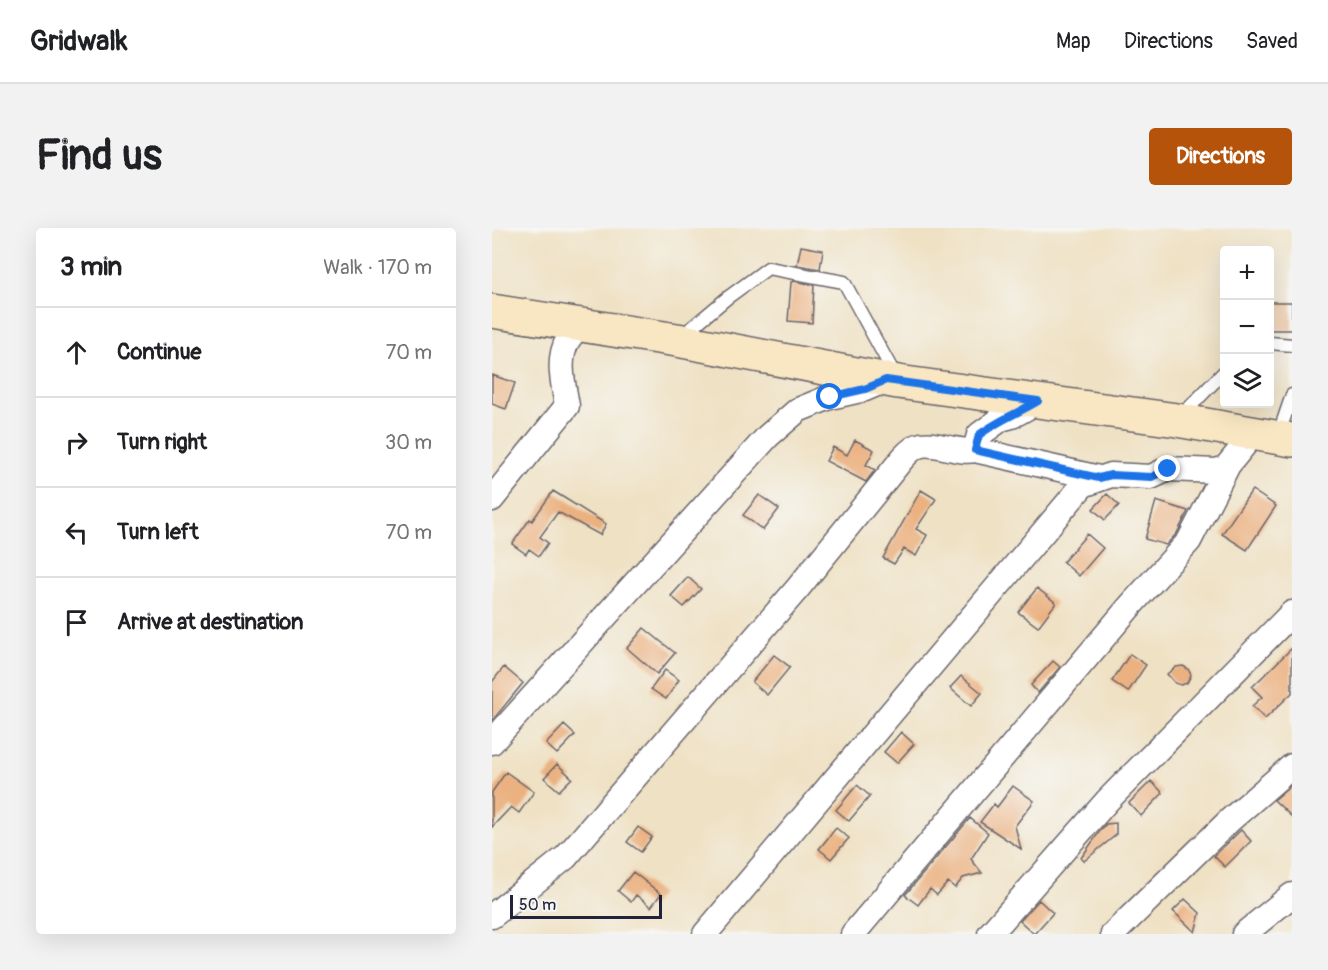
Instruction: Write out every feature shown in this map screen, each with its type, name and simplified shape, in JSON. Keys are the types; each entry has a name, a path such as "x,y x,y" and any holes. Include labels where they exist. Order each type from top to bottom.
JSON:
{"main road":[{"path":"492,311 677,340 892,381 1177,420 1275,437"}],"street":[{"path":"492,499 567,406 561,378 564,352 568,339 579,325"},
{"path":"492,742 768,436 798,410 830,397 892,381"},
{"path":"975,450 979,435 1001,419 1012,416 1038,401"},
{"path":"705,934 1083,484 1111,475 1152,477 1168,469 1216,471 1226,468 1275,437"},
{"path":"493,921 566,857 798,588 903,458 919,445 960,451 975,450 1099,478"},
{"path":"853,934 1131,605 1189,541 1226,468"},
{"path":"990,934 1107,801 1292,612"},
{"path":"1113,934 1230,820 1292,766"},
{"path":"1244,934 1292,895"}],"lane":[{"path":"677,340 727,298 768,268 844,282 892,381"},
{"path":"1274,343 1292,345"},
{"path":"1177,420 1220,376"},
{"path":"1275,437 1292,394"}],"building":[{"path":"801,246 823,250 820,269 797,265"},
{"path":"791,282 814,285 812,323 788,321"},
{"path":"1274,302 1292,302 1292,330 1274,330"},
{"path":"492,375 515,383 506,409 492,404"},
{"path":"855,440 874,450 866,465 875,470 866,482 826,461 833,447 847,455"},
{"path":"921,490 936,499 916,529 927,535 916,556 904,549 894,564 883,558"},
{"path":"1252,490 1276,506 1247,550 1222,534"},
{"path":"553,491 606,524 600,535 558,512 540,537 548,543 539,556 529,549 526,554 512,544"},
{"path":"1107,494 1119,505 1105,520 1093,509"},
{"path":"759,495 779,509 763,530 743,515"},
{"path":"1156,501 1188,511 1177,533 1166,545 1145,539"},
{"path":"1087,534 1103,548 1079,576 1063,562"},
{"path":"688,577 701,589 684,607 671,596"},
{"path":"1037,588 1056,603 1038,627 1018,612"},
{"path":"644,628 675,653 657,674 627,648"},
{"path":"1292,648 1292,693 1265,719 1252,706 1262,697 1252,687"},
{"path":"1130,654 1146,665 1128,692 1112,681"},
{"path":"774,655 790,667 767,695 752,682"},
{"path":"1053,661 1060,667 1038,693 1031,685"},
{"path":"1183,666 1191,675 1187,683 1181,685 1175,683 1167,674 1176,667"},
{"path":"504,667 523,683 492,721 492,682"},
{"path":"665,670 679,680 666,699 651,689"},
{"path":"961,676 982,693 971,706 950,688"},
{"path":"564,725 575,735 557,754 546,744"},
{"path":"901,732 914,744 897,763 884,752"},
{"path":"557,764 572,778 559,791 544,778"},
{"path":"506,772 534,792 519,813 511,807 492,827 492,792"},
{"path":"1151,781 1163,793 1141,816 1129,803"},
{"path":"857,785 870,796 849,821 836,810"},
{"path":"1292,785 1292,817 1274,800"},
{"path":"1013,786 1034,801 1015,826 1021,849 980,822 994,804 997,807"},
{"path":"970,818 988,833 971,859 982,873 963,878 955,888 948,882 937,895 930,889 918,905 905,895"},
{"path":"1116,823 1116,835 1084,861 1081,858 1100,831 1106,824"},
{"path":"638,827 652,837 641,852 627,842"},
{"path":"836,828 849,838 831,859 819,849"},
{"path":"1241,830 1251,841 1225,867 1214,856"},
{"path":"633,872 661,894 651,907 636,895 631,902 618,891"},
{"path":"1185,899 1200,913 1195,932 1173,911"},
{"path":"1039,900 1053,913 1034,934 1020,921"}],"route":[{"path":"830,397 865,389 886,380 1038,401 1012,416 1001,419 979,435 975,450 1099,478 1111,475 1152,477 1168,469"}]}
